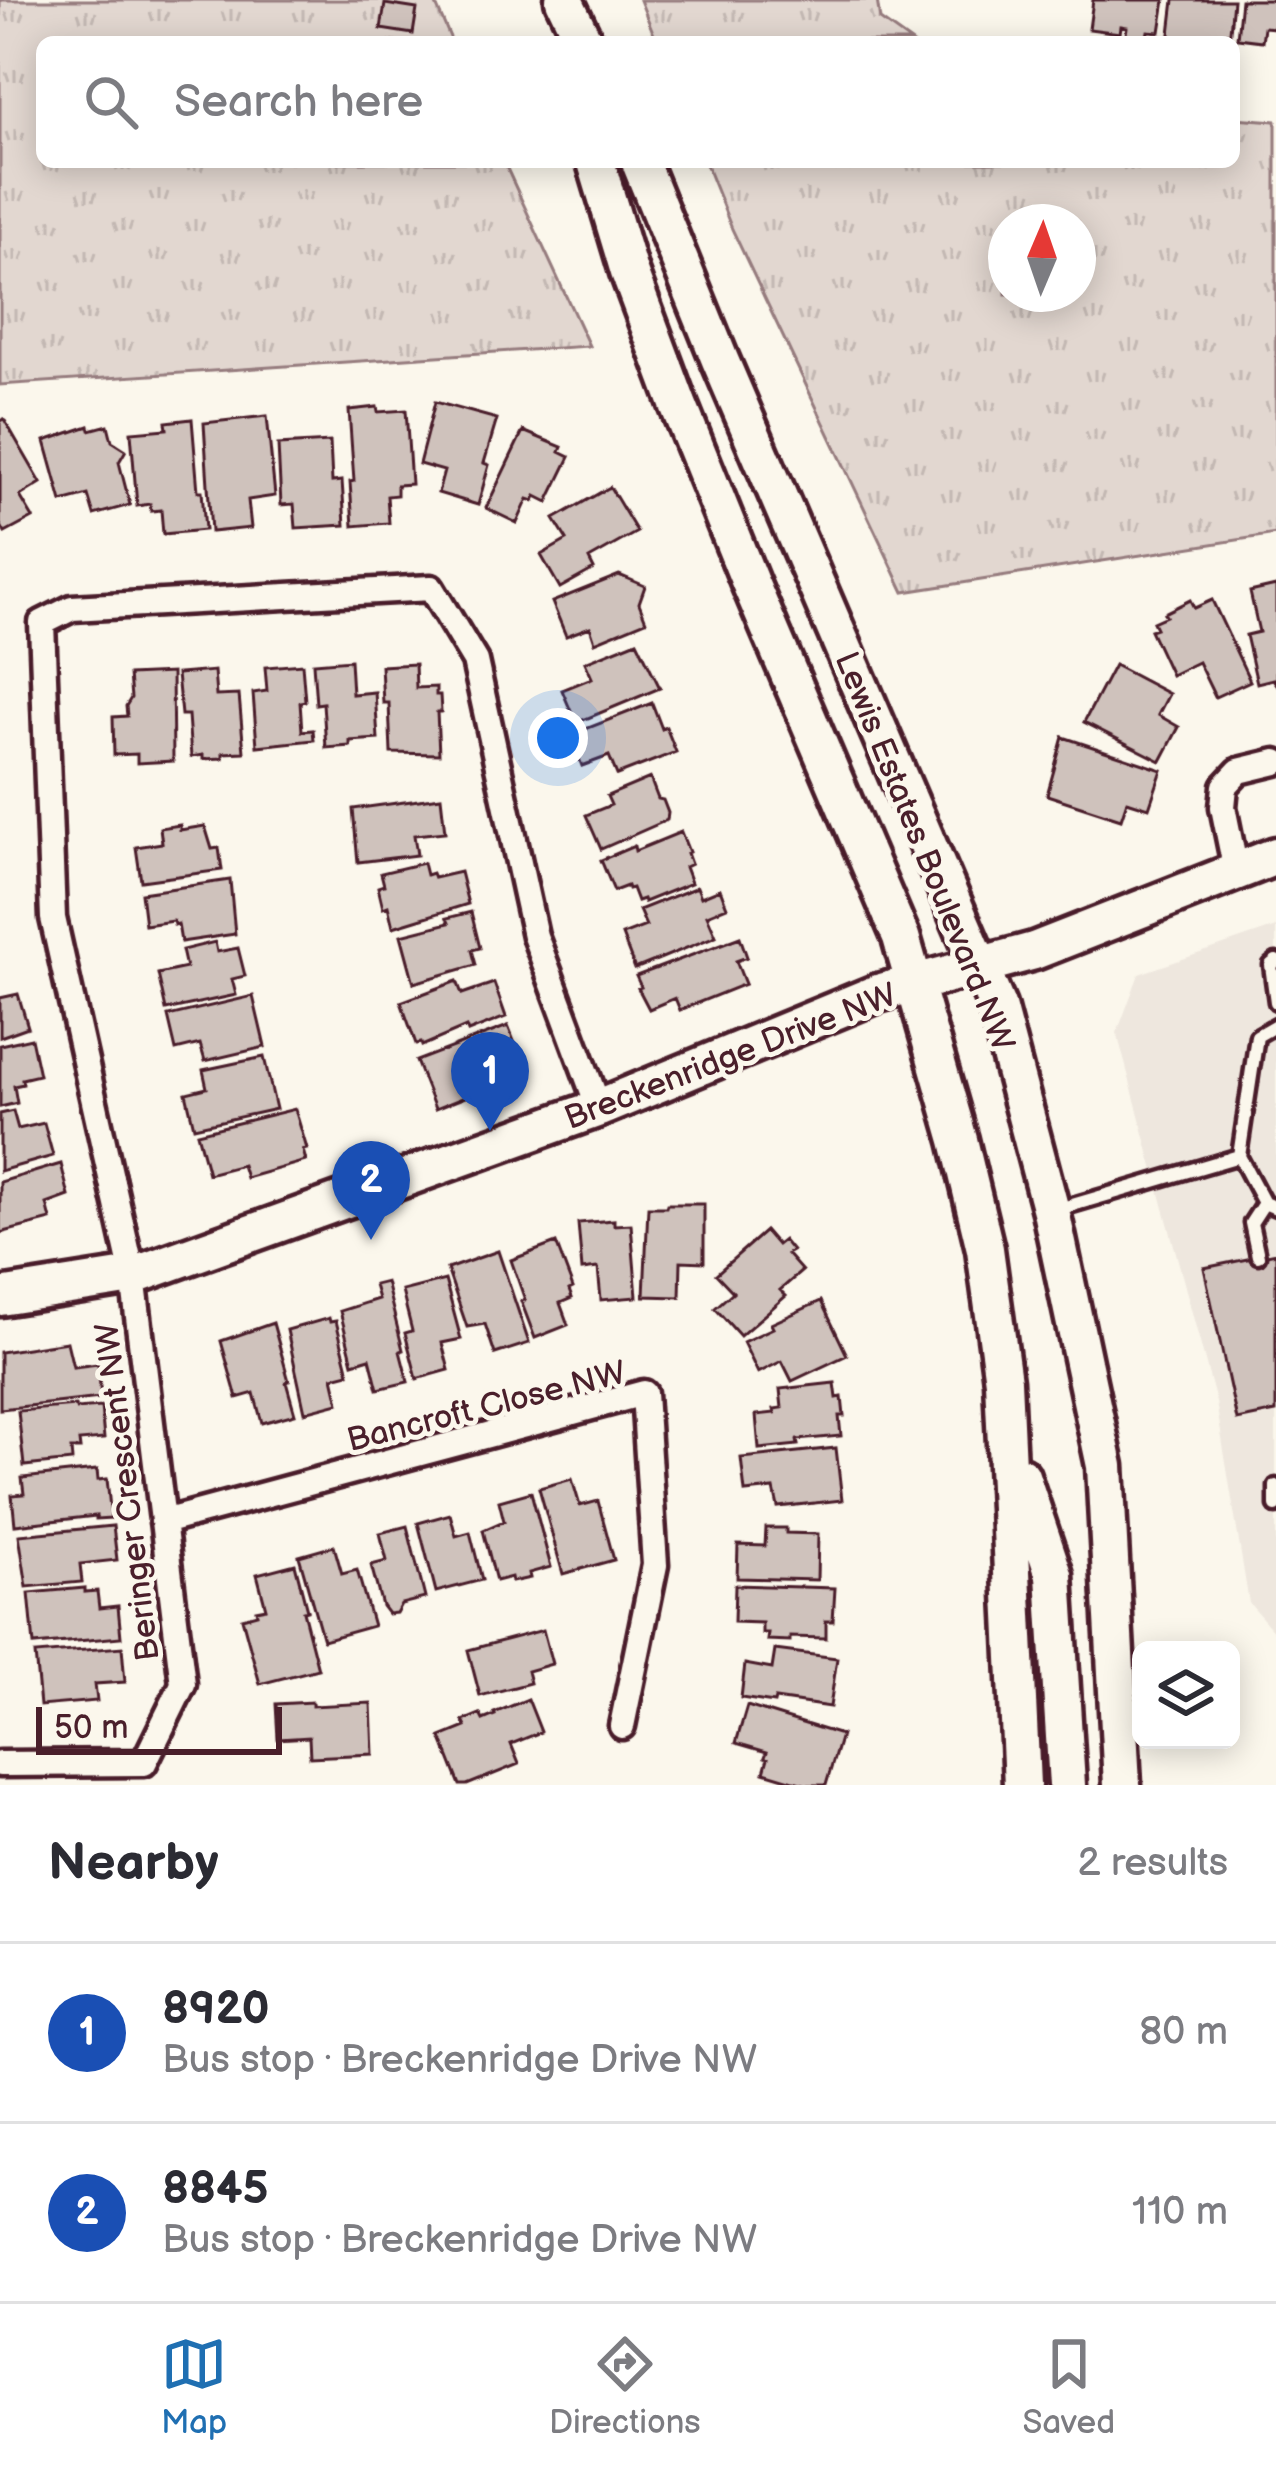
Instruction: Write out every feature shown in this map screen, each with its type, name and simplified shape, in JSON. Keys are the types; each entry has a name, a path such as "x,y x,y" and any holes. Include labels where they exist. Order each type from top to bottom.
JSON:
{"main road":[{"path":"550,0 560,36"},
{"path":"564,0 581,36"},
{"name":"Lewis Estates Boulevard NW","path":"598,168 629,272 686,424 901,938 959,1140 985,1249 1007,1432 1021,1780"},
{"name":"Lewis Estates Boulevard NW","path":"642,168 997,1006 1051,1211 1105,1466 1122,1785"},
{"name":"Breckenridge Drive NW","path":"0,1297 133,1276 599,1108 878,993 1034,951 1276,856"},
{"path":"1007,1432 1054,1575 1067,1785"}],"street":[{"name":"Beringer Crescent NW","path":"0,1764 144,1763 183,1684 133,1276 53,918 42,623 72,608 430,588 475,661 535,936 599,1108"},
{"path":"1236,871 1223,807 1225,786 1239,771 1276,762"},
{"name":"Bancroft Close NW","path":"163,1522 644,1393 655,1565 622,1726"}],"lane":[{"path":"1276,961 1271,964 1276,1002"},
{"path":"1258,1256 1251,1223 1270,1206 1239,1156 1257,1036 1276,1025"},
{"path":"1051,1211 1239,1156"},
{"path":"1276,1486 1276,1506"}],"shaded area":[{"path":"1276,927 1276,1634 1249,1603 1216,1402 1117,1033 1139,974"}],"green space":[{"path":"0,0 434,0 449,36 36,36 36,168 507,168 589,346 0,385"},
{"path":"640,0 877,0 880,20 903,36 655,36"},
{"path":"1240,118 1276,121 1276,534 904,592 707,168 1240,168"}],"building":[{"path":"1093,0 1165,0 1160,32 1126,36 1127,27 1121,26 1120,33 1089,29"},
{"path":"1174,0 1233,0 1230,36 1170,36"},
{"path":"1241,0 1276,0 1276,28 1264,27 1262,41 1237,36"},
{"path":"385,4 417,9 413,34 381,29"},
{"path":"435,402 497,419 478,505 438,493 444,471 419,464"},
{"path":"377,407 378,412 406,410 411,484 397,485 397,495 387,496 389,523 353,526 349,410"},
{"path":"267,416 275,496 248,500 251,528 211,532 204,423"},
{"path":"4,419 41,483 20,496 33,518 5,533 0,524 0,421"},
{"path":"192,419 205,530 163,534 161,510 151,511 150,504 137,506 131,432 167,429 166,422"},
{"path":"108,425 112,441 126,450 119,462 130,505 94,515 88,495 62,502 45,441 89,426 90,430"},
{"path":"523,431 562,447 560,452 570,457 548,502 536,496 534,501 528,499 517,523 486,508"},
{"path":"330,442 332,482 342,481 345,525 296,528 294,504 281,505 278,445"},
{"path":"610,487 637,532 589,559 594,569 560,588 541,555 567,540 554,519"},
{"path":"619,575 645,586 639,603 646,621 595,642 590,627 566,636 552,602"},
{"path":"1276,586 1276,683 1273,679 1257,683 1246,635 1259,632 1250,592"},
{"path":"1190,600 1194,608 1212,600 1250,681 1215,697 1198,662 1171,675 1150,630 1164,613"},
{"path":"637,641 660,688 576,723 562,690 592,678 585,662"},
{"path":"350,660 352,694 375,692 378,739 326,748 323,703 316,704 313,663"},
{"path":"302,664 302,731 313,730 314,740 257,746 253,693 267,691 265,667"},
{"path":"415,664 416,688 436,687 440,695 439,754 391,753 389,703 383,703 381,666"},
{"path":"1114,665 1169,694 1158,715 1179,727 1161,761 1084,722"},
{"path":"214,671 216,696 239,695 244,752 223,753 223,758 191,757 188,715 181,715 177,674"},
{"path":"172,673 173,761 137,763 137,754 114,755 113,717 127,716 129,675"},
{"path":"652,703 676,752 617,775 609,756 582,766 570,735"},
{"path":"1063,737 1162,770 1149,808 1127,801 1121,819 1047,795"},
{"path":"650,778 658,799 663,800 667,820 601,849 586,815 611,805 607,796"},
{"path":"441,797 445,832 414,835 417,855 358,862 353,809"},
{"path":"180,825 180,830 205,826 212,849 219,848 222,870 141,881 136,847 162,843 160,828"},
{"path":"681,832 689,852 691,864 685,867 691,883 644,902 637,901 627,886 614,891 601,860"},
{"path":"423,863 426,875 432,873 434,878 460,872 468,904 393,927 378,887 384,885 381,873"},
{"path":"230,880 235,934 181,942 178,924 173,921 145,925 141,893"},
{"path":"697,887 701,897 720,889 727,907 707,915 716,936 635,969 622,935 646,926 639,910"},
{"path":"471,912 480,948 472,950 476,965 414,983 401,935"},
{"path":"740,937 747,957 736,961 745,984 680,1010 675,998 649,1009 636,976"},
{"path":"215,942 217,952 238,948 245,976 232,979 236,995 166,1010 158,974 186,968 182,950"},
{"path":"457,981 462,994 494,983 506,1017 468,1032 466,1027 422,1046 416,1044 401,1002"},
{"path":"18,994 28,1027 0,1037 0,998"},
{"path":"253,996 265,1047 205,1061 200,1044 176,1050 168,1016"},
{"path":"508,1026 521,1059 492,1071 497,1078 493,1086 435,1109 416,1061"},
{"path":"31,1038 39,1075 14,1086 17,1103 0,1107 0,1045"},
{"path":"264,1057 276,1109 194,1127 186,1093 207,1088 203,1070"},
{"path":"295,1109 306,1161 246,1178 242,1165 208,1174 197,1133"},
{"path":"13,1111 18,1129 44,1123 53,1156 0,1171 0,1114"},
{"path":"61,1164 69,1196 47,1204 51,1220 0,1233 0,1182"},
{"path":"704,1204 704,1262 681,1261 680,1297 644,1296 648,1207"},
{"path":"614,1220 614,1225 631,1224 637,1297 601,1300 598,1268 582,1270 578,1223"},
{"path":"765,1231 777,1245 783,1240 792,1251 787,1254 802,1271 780,1290 786,1296 740,1336 715,1308 733,1292 716,1274"},
{"path":"556,1243 573,1288 569,1290 572,1298 560,1303 568,1325 535,1338 511,1260"},
{"path":"498,1251 529,1343 495,1354 485,1324 467,1327 447,1269"},
{"path":"1276,1253 1276,1412 1237,1420 1204,1268"},
{"path":"445,1280 461,1339 442,1343 449,1370 417,1379 405,1333 412,1331 402,1291"},
{"path":"386,1282 408,1382 378,1389 370,1358 353,1363 340,1311 378,1299 374,1285"},
{"path":"821,1301 847,1355 792,1381 782,1361 758,1373 743,1342"},
{"path":"329,1318 336,1321 349,1373 333,1377 339,1403 305,1412 287,1330"},
{"path":"273,1323 295,1414 262,1423 254,1393 237,1398 221,1341"},
{"path":"67,1342 73,1367 98,1364 101,1398 0,1409 0,1352"},
{"path":"835,1383 837,1398 842,1397 841,1436 759,1449 756,1415 782,1408 780,1389"},
{"path":"101,1407 104,1439 79,1441 80,1449 71,1449 72,1461 24,1466 18,1411"},
{"path":"836,1448 842,1500 778,1507 774,1489 745,1492 741,1458"},
{"path":"97,1470 98,1480 107,1479 111,1518 15,1525 12,1495 24,1494 22,1478"},
{"path":"572,1479 580,1506 598,1501 614,1560 563,1574 539,1488"},
{"path":"531,1492 551,1567 529,1573 530,1578 496,1581 483,1530 504,1521 499,1501"},
{"path":"450,1514 456,1536 470,1532 482,1580 436,1592 418,1523"},
{"path":"113,1526 117,1560 80,1564 82,1582 27,1587 19,1535"},
{"path":"407,1526 425,1598 401,1604 396,1613 388,1614 371,1565 387,1561 380,1533"},
{"path":"766,1528 818,1534 817,1580 737,1578 738,1545 765,1546"},
{"path":"334,1546 342,1574 357,1570 373,1626 323,1640 299,1556"},
{"path":"295,1564 318,1669 260,1684 242,1618 266,1608 257,1574"},
{"path":"735,1585 835,1588 833,1621 826,1621 826,1638 767,1640 762,1623 734,1622"},
{"path":"85,1588 85,1592 97,1591 99,1608 118,1606 121,1637 34,1645 29,1593"},
{"path":"543,1630 552,1664 527,1671 530,1683 480,1696 468,1650"},
{"path":"122,1647 125,1682 95,1684 97,1701 40,1706 35,1654"},
{"path":"775,1650 837,1658 830,1707 741,1698 745,1664 772,1669"},
{"path":"528,1699 541,1732 511,1744 519,1764 460,1785 441,1737 466,1727 463,1721 480,1714 483,1720"},
{"path":"312,1702 312,1706 371,1703 373,1754 310,1757 309,1737 278,1739 276,1704"},
{"path":"747,1706 841,1735 826,1785 807,1785 764,1772 767,1752 736,1743"}],"place":[{"name":"8920","path":"490,1131"},
{"name":"8845","path":"371,1240"}]}
